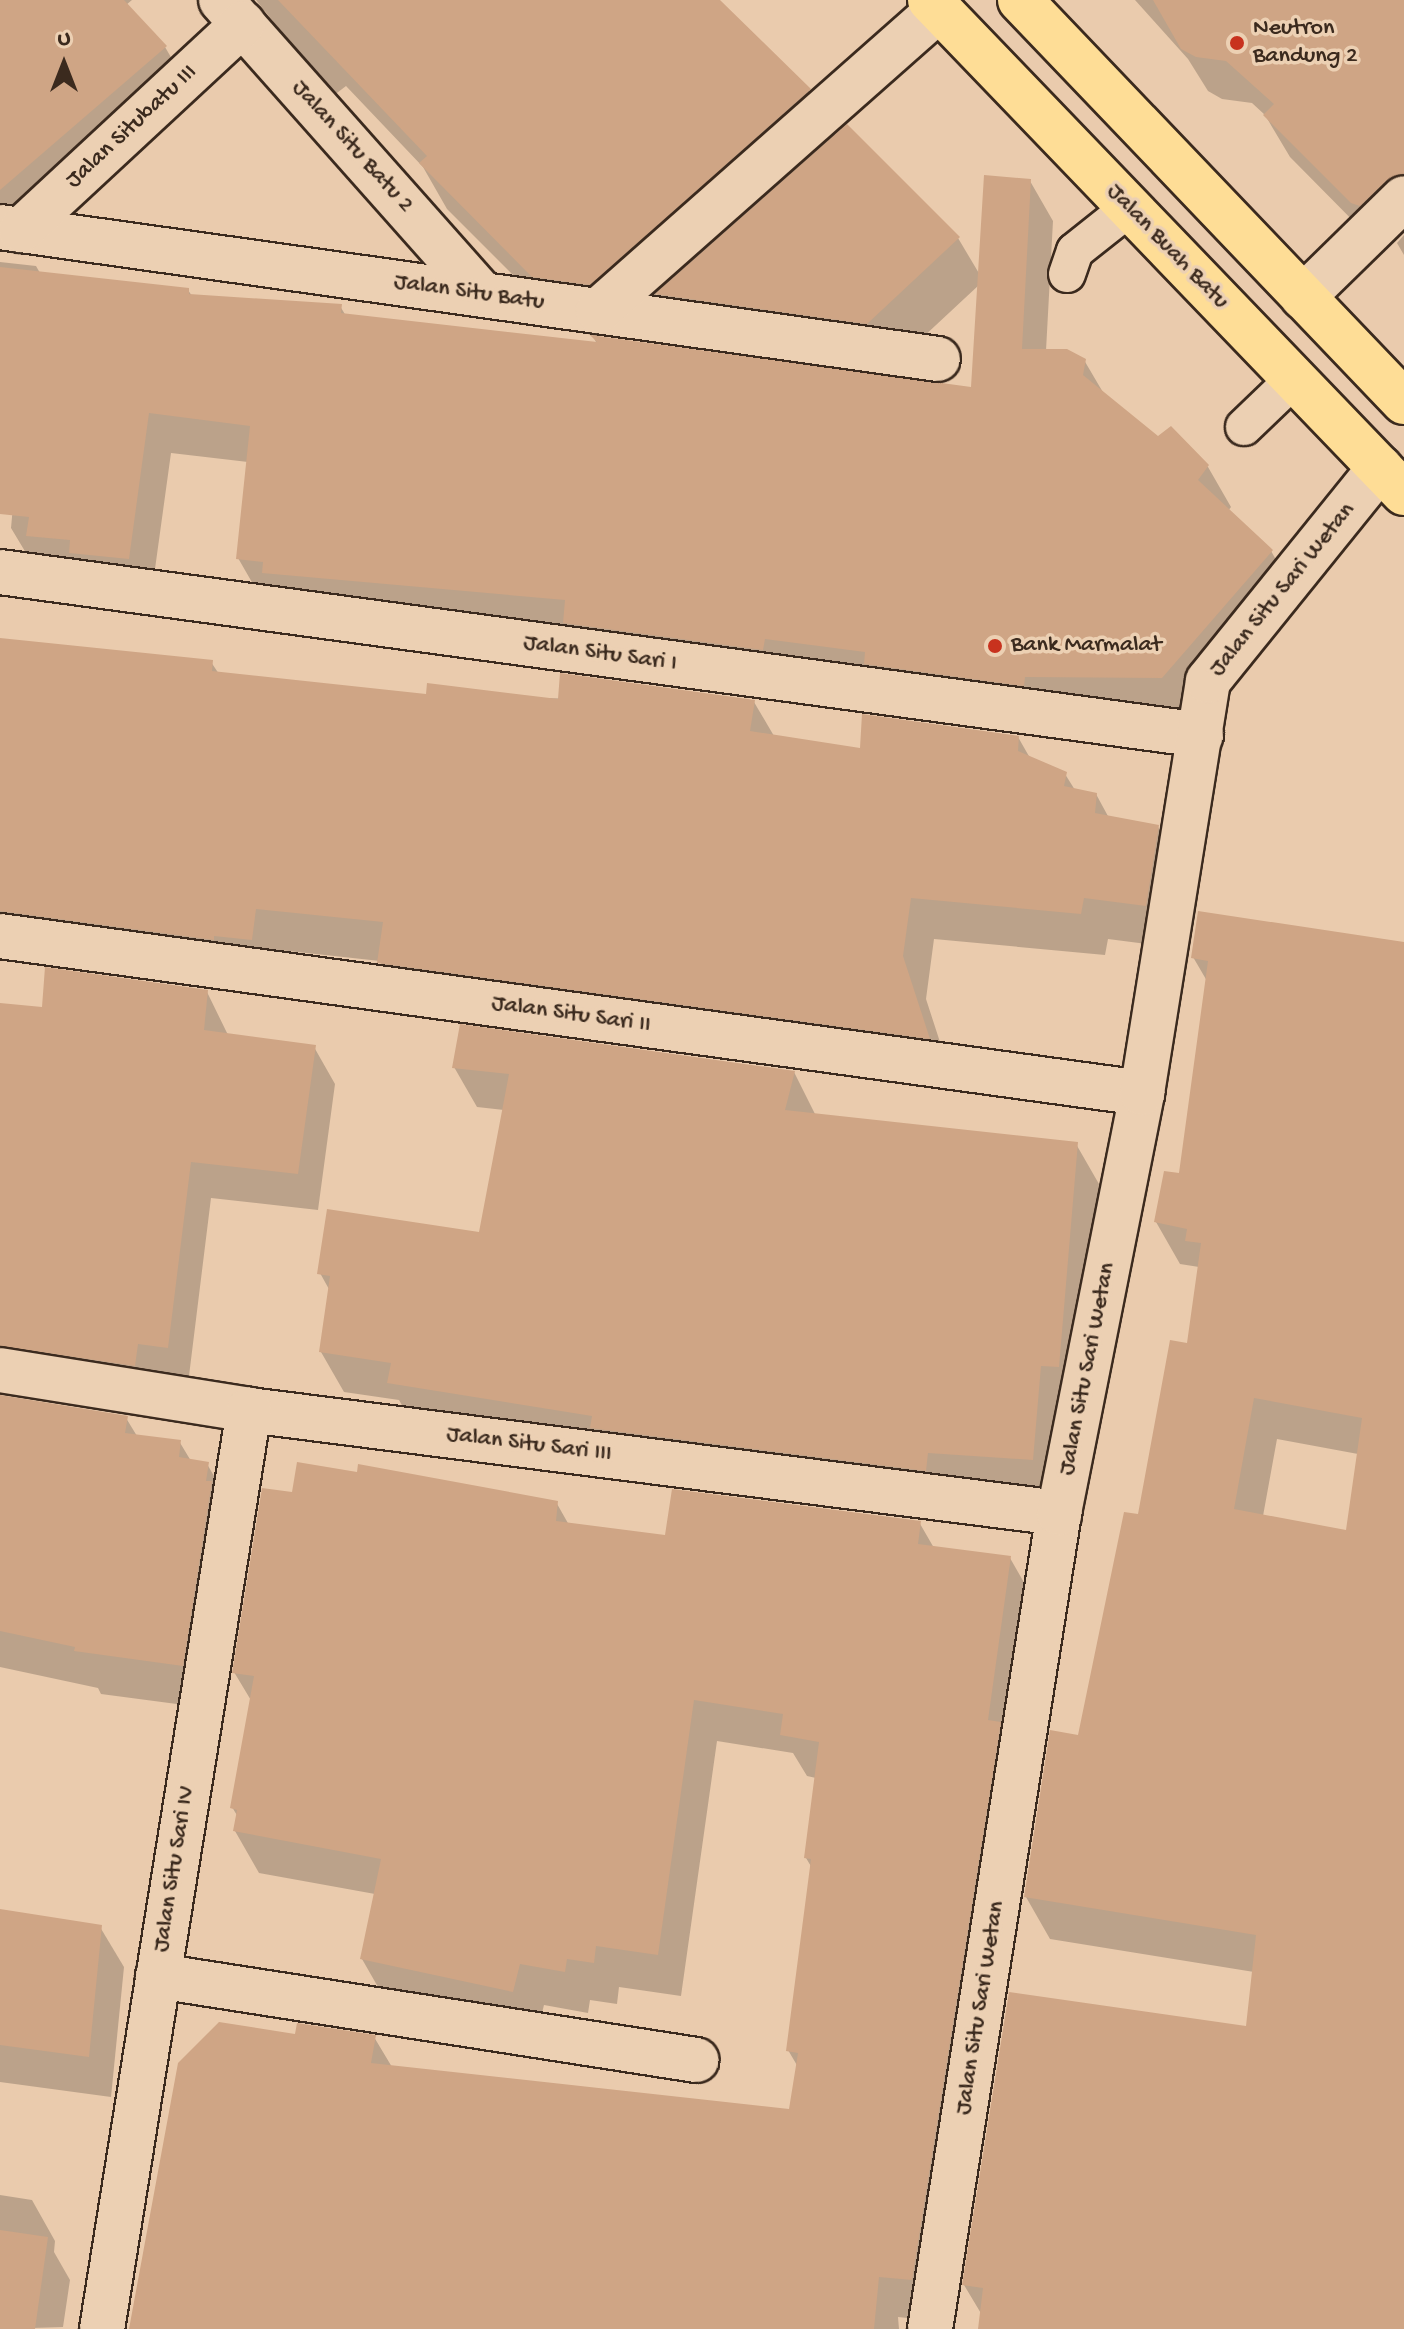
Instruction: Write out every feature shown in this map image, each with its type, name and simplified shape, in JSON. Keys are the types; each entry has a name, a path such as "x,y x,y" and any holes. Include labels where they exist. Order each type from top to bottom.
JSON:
{"main road":[{"path":"1020,0 1404,402"},
{"name":"Jalan Buah Batu","path":"934,4 1392,481"}],"street":[{"path":"598,311 934,4"},
{"name":"Jalan Situbatu III","path":"11,229 232,12"},
{"name":"Jalan Situ Batu 2","path":"232,12 482,294"},
{"path":"1303,297 1404,198"},
{"name":"Jalan Situ Batu","path":"11,229 938,359"},
{"name":"Jalan Situ Sari Wetan","path":"930,2329 1059,1513 1142,1093 1208,681 1392,481"},
{"name":"Jalan Situ Sari I","path":"0,572 1201,735"},
{"name":"Jalan Situ Sari II","path":"0,936 1142,1093"},
{"name":"Jalan Situ Sari III","path":"0,1370 249,1410 1059,1513"},
{"name":"Jalan Situ Sari IV","path":"102,2329 249,1410"},
{"path":"158,1976 696,2060"}],"lane":[{"path":"1067,274 1075,251 1129,208"},
{"path":"1244,427 1294,379"}],"building":[{"path":"0,0 124,0 167,46 0,190"},
{"path":"278,0 720,0 811,89 590,285 532,277 419,163 427,156"},
{"path":"1153,0 1404,0 1404,174 1387,180 1360,206 1351,203 1263,115 1274,104 1226,61 1196,57 1181,49"},
{"path":"847,124 960,237 867,324 655,294"},
{"path":"984,175 1031,179 1022,349 1067,349 1086,359 1083,375 1158,436 1171,426 1209,465 1198,480 1273,550 1162,678 1025,677 1024,686 864,664 865,652 765,639 763,650 563,623 565,600 262,573 263,562 236,559 250,426 149,413 129,559 69,553 70,540 26,536 29,517 0,514 0,267 189,288 189,294 342,304 341,313 597,342 590,335 971,387"},
{"path":"0,638 213,660 212,671 426,694 427,683 558,699 560,673 755,700 750,731 860,748 862,714 1019,736 1018,751 1067,772 1064,786 1097,793 1095,813 1159,825 1146,906 1084,898 1081,914 911,898 903,956 930,1039 377,963 383,922 256,909 252,940 214,936 214,940 0,911"},
{"path":"1198,911 1404,942 1404,2329 978,2329 983,2288 962,2285 1009,1992 1246,2026 1256,1935 1024,1897 1050,1730 1078,1735 1124,1512 1138,1514 1170,1340 1187,1343 1201,1243 1185,1241 1187,1229 1154,1222 1164,1171 1179,1173 1208,961 1191,958","holes":["1254,1398 1362,1418 1346,1530 1234,1509"]},
{"path":"45,967 208,990 204,1030 316,1045 298,1174 191,1162 168,1348 138,1344 135,1366 0,1346 0,1003 42,1007"},
{"path":"460,1024 795,1071 785,1110 1078,1142 1059,1367 1041,1366 1033,1460 928,1453 926,1471 590,1428 592,1416 387,1383 391,1363 319,1352 330,1276 317,1274 327,1209 479,1232 509,1074 452,1068"},
{"path":"0,1395 128,1416 125,1433 181,1440 179,1457 209,1462 206,1481 212,1481 183,1666 74,1651 75,1647 0,1631"},
{"path":"297,1462 357,1472 358,1464 558,1501 556,1521 665,1535 672,1489 921,1521 918,1544 1011,1556 988,1720 1001,1722 912,2280 879,2277 874,2329 129,2329 178,2063 219,2022 295,2034 297,2023 376,2035 371,2063 789,2109 798,2053 786,2051 811,1859 804,1858 819,1742 780,1735 783,1714 694,1700 658,1955 596,1946 594,1963 567,1959 565,1972 520,1964 513,1992 360,1959 381,1859 233,1831 237,1810 230,1808 254,1676 232,1673 262,1488 292,1492"},
{"path":"0,1909 102,1925 89,2057 0,2045"},
{"path":"0,2230 48,2237 35,2329 0,2329"}],"place":[{"name":"Neutron Bandung 2","path":"1237,43"},
{"name":"Bank Marmalat","path":"995,646"}]}
